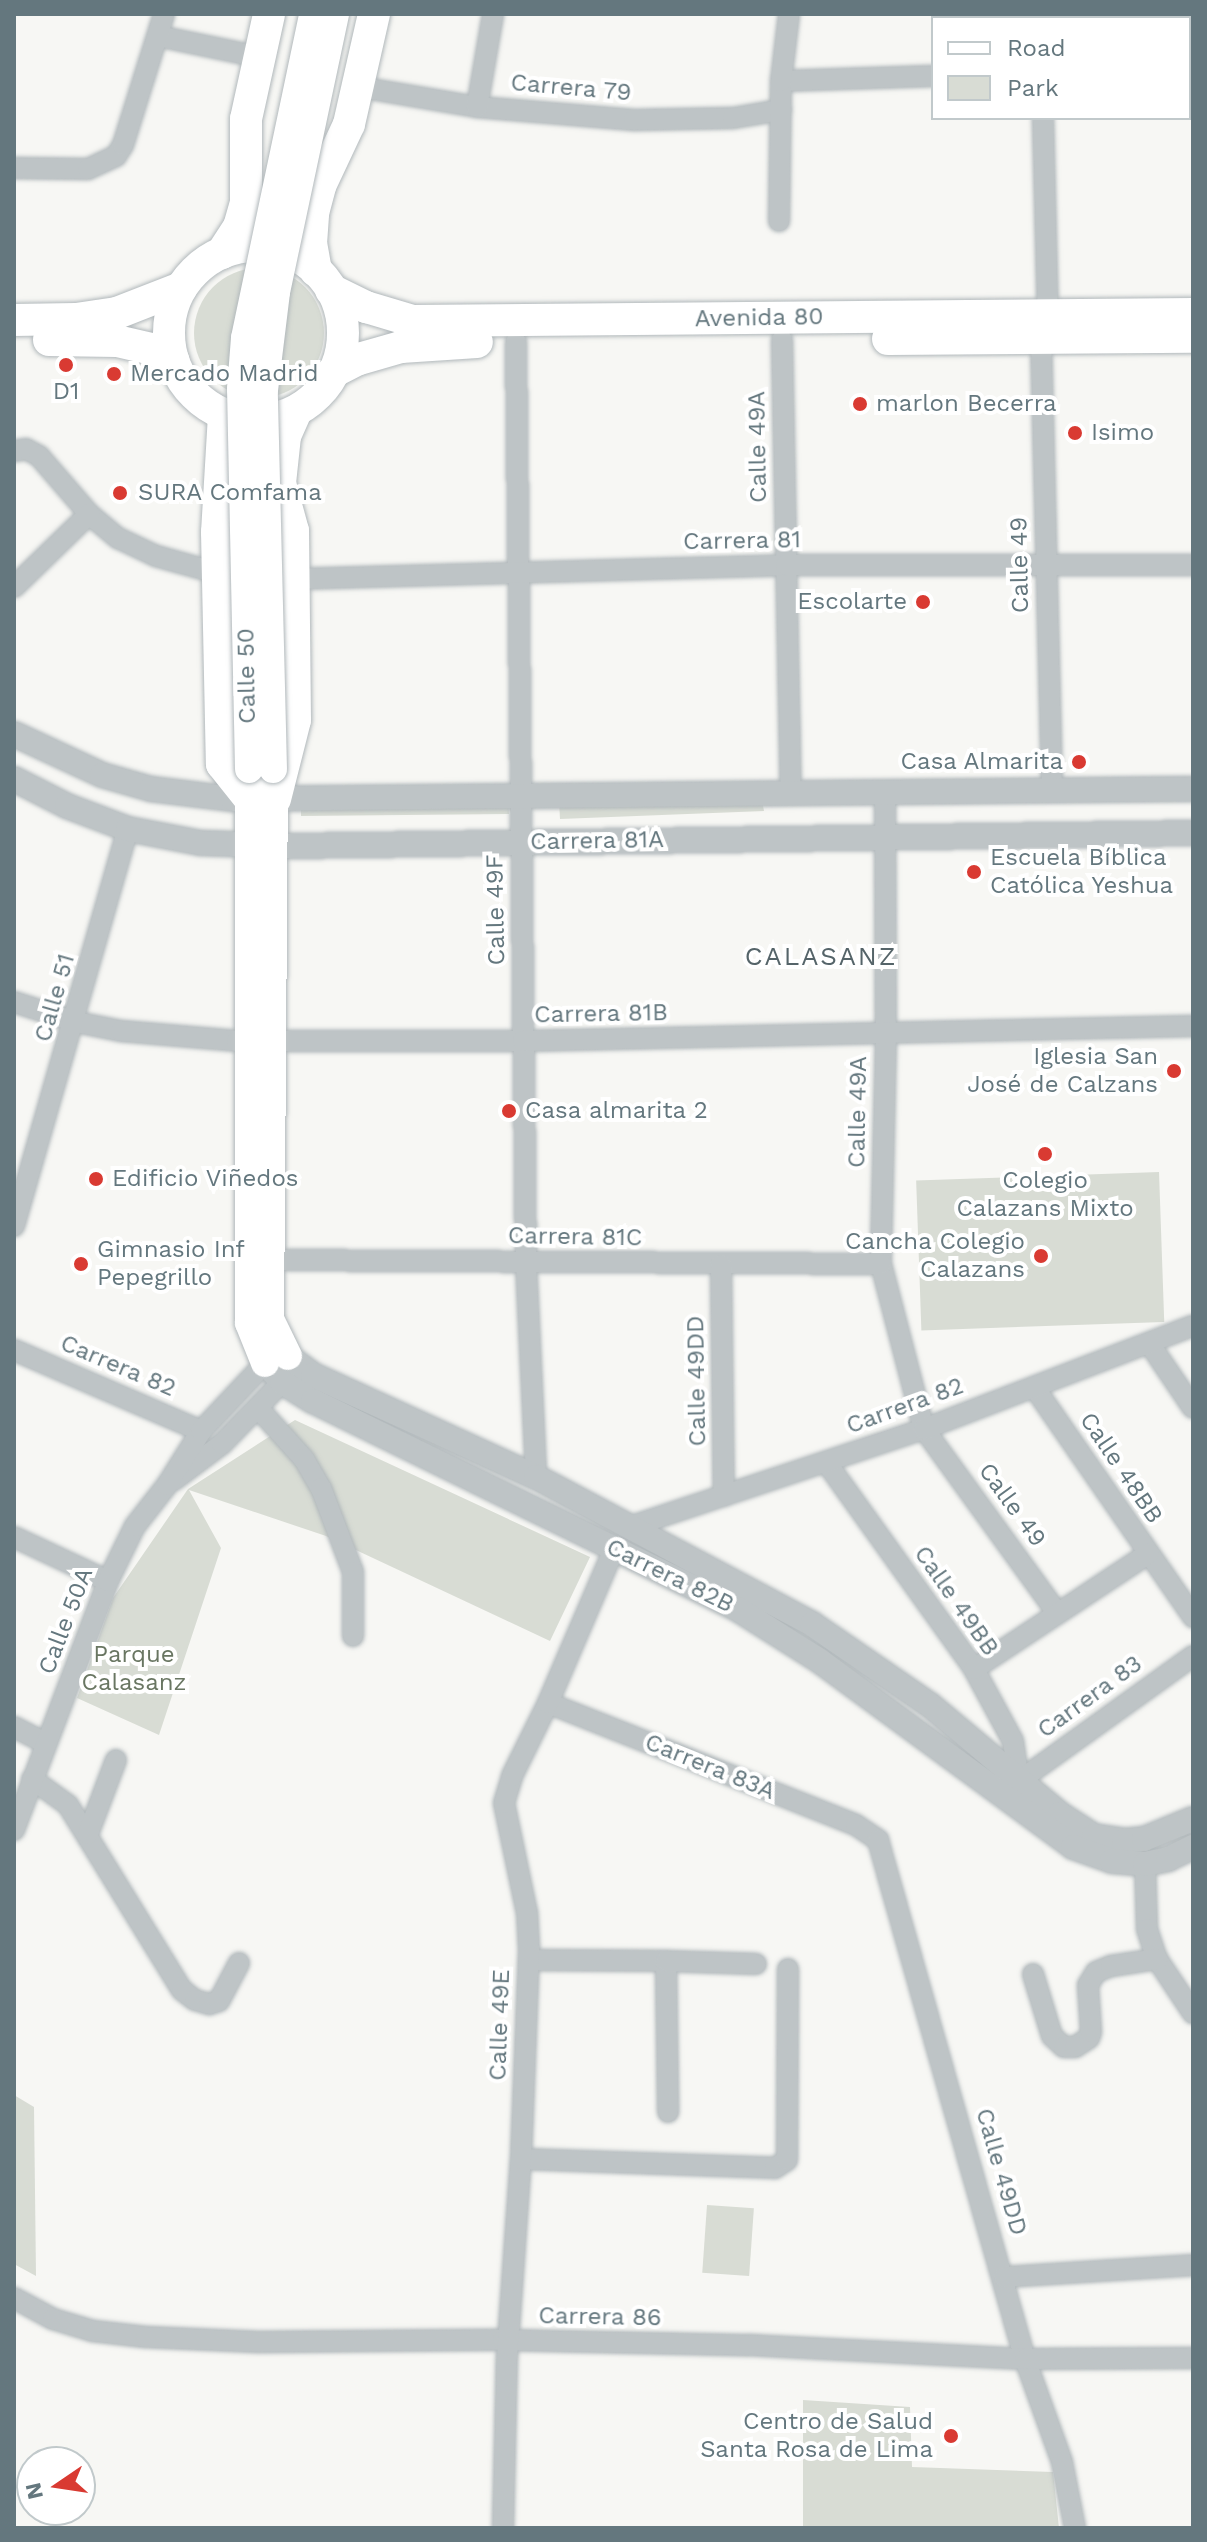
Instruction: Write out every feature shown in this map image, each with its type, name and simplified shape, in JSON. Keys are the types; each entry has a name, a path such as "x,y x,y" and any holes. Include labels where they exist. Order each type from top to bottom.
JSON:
{"main road":[{"path":"222,253 239,227 246,203 246,119 269,14"},
{"name":"Calle 50","path":"262,784 241,389 245,338 313,14"},
{"name":"Calle 50","path":"273,1356 261,1041 265,377 276,292 335,14"},
{"path":"324,281 303,260 272,248 246,247 222,253 192,273 181,288 172,311 169,335 173,360 192,393 224,415 248,420 272,419 296,411 324,387 333,372 342,331 311,244 313,213 320,186 349,124 374,14"},
{"name":"Avenida 80","path":"324,281 379,312 413,321 1044,327 1193,337"},
{"path":"14,320 107,315 136,308 181,288"},
{"name":"Avenida 80","path":"333,372 359,359 401,347 516,342 782,340 1044,327 1193,314"},
{"path":"14,340 117,341 155,350 173,360"},
{"path":"224,415 217,573 222,764 262,784 295,720 293,531 280,471 285,436 296,411"},
{"name":"Calle 50","path":"261,1041 249,1323 273,1356"}],"street":[{"path":"14,168 88,169 116,156 164,14"},
{"path":"477,107 493,14"},
{"path":"779,221 781,81 789,14"},
{"path":"158,36 259,57"},
{"path":"781,81 931,76"},
{"name":"Carrera 79","path":"359,87 477,107 634,120 733,118 781,110"},
{"name":"Calle 49","path":"1043,120 1046,566 1052,791"},
{"name":"Calle 49A","path":"782,340 791,793"},
{"name":"Calle 49F","path":"516,342 526,1262 536,1477"},
{"path":"14,451 26,449 39,456 101,526 138,549 217,573"},
{"path":"14,587 89,514"},
{"name":"Carrera 81","path":"293,579 786,565 1193,565"},
{"name":"Carrera 81A","path":"14,734 76,766 135,785 187,794 262,784 521,797 1193,789"},
{"name":"Carrera 81A","path":"14,779 67,806 128,829 179,840 262,845 1193,833"},
{"name":"Calle 49A","path":"885,792 886,1035 881,1264 924,1429"},
{"name":"Calle 51","path":"14,1226 76,1022 128,829"},
{"name":"Carrera 81B","path":"14,1002 76,1022 151,1035 261,1041 523,1041 1193,1026"},
{"name":"Carrera 81C","path":"268,1260 881,1264"},
{"name":"Calle 49DD","path":"721,1265 724,1496"},
{"name":"Carrera 82","path":"632,1526 924,1429 1193,1326"},
{"path":"1149,1343 1193,1408"},
{"name":"Carrera 82","path":"14,1350 201,1431"},
{"name":"Calle 50A","path":"14,1830 108,1581 135,1526 167,1485 201,1431 273,1356"},
{"name":"Calle 50A","path":"167,1485 222,1444 258,1408 273,1356"},
{"name":"Carrera 82B","path":"273,1356 536,1477 822,1630 930,1705 1019,1781"},
{"name":"Carrera 82B","path":"273,1356 313,1401 736,1608 820,1661 986,1780 1049,1832 1097,1857 1145,1864"},
{"name":"Calle 48BB","path":"1034,1387 1193,1617"},
{"path":"258,1408 304,1459 321,1488 353,1572 353,1636"},
{"name":"Calle 49","path":"924,1429 1057,1613"},
{"name":"Calle 49BB","path":"826,1462 974,1669 1013,1741 1019,1781"},
{"path":"14,1537 108,1581"},
{"name":"Calle 49E","path":"503,2528 509,2342 521,2159 529,1960 527,1913 504,1803 512,1776 548,1703 614,1549"},
{"path":"974,1669 1148,1554"},
{"name":"Carrera 83","path":"1019,1781 1193,1656"},
{"name":"Carrera 83A","path":"548,1703 870,1833"},
{"path":"14,1727 46,1743"},
{"path":"88,1834 116,1760"},
{"path":"32,1779 68,1805 182,1990 195,2000 209,2004 219,2001 239,1963"},
{"path":"1019,1781 1085,1831 1110,1840 1157,1837 1193,1819"},
{"name":"Calle 49DD","path":"870,1833 885,1858 1025,2359 1062,2462 1075,2528"},
{"path":"1193,1847 1168,1859 1145,1864 1147,1929 1157,1959 1193,2013"},
{"path":"1033,1974 1052,2036 1064,2047 1075,2047 1089,2038 1091,2032 1088,1985 1096,1972 1111,1966 1157,1959"},
{"path":"529,1960 756,1964"},
{"path":"666,1961 668,2112"},
{"path":"521,2159 775,2168 787,2160 788,1969"},
{"path":"1004,2277 1193,2265"},
{"name":"Carrera 86","path":"14,2298 67,2323 93,2331 146,2337 259,2342 749,2345 1025,2359 1193,2358"}],"green space":[{"path":"259,268 284,273 305,287 319,308 324,333 319,358 305,379 284,393 259,398 234,393 213,379 199,358 194,333 199,308 213,287 234,273"},
{"path":"761,796 764,811 560,819 559,801"},
{"path":"508,797 509,814 301,816 301,803"},
{"name":"Cancha Colegio Calazans","path":"1159,1172 1164,1322 921,1330 916,1180"},
{"name":"Parque Calasanz","path":"295,1420 590,1557 550,1641 326,1536 189,1490 221,1548 159,1735 77,1698 113,1598 188,1489"},
{"path":"14,2095 34,2107 36,2276 14,2264"},
{"path":"707,2205 754,2208 749,2276 702,2273"},
{"path":"803,2400 910,2407 912,2467 1053,2472 1059,2528 803,2528"}],"place":[{"name":"D1","path":"66,365"},
{"name":"Mercado Madrid","path":"114,374"},
{"name":"marlon Becerra","path":"860,404"},
{"name":"Isimo","path":"1075,433"},
{"name":"SURA Comfama","path":"120,493"},
{"name":"Escolarte","path":"923,602"},
{"name":"Casa Almarita","path":"1079,762"},
{"name":"Escuela Bíblica Católica Yeshua","path":"974,872"},
{"name":"Iglesia San José de Calzans","path":"1174,1071"},
{"name":"Casa almarita 2","path":"509,1111"},
{"name":"Colegio Calazans Mixto","path":"1045,1154"},
{"name":"Edificio Viñedos","path":"96,1179"},
{"name":"Cancha Colegio Calazans","path":"1041,1256"},
{"name":"Gimnasio Inf Pepegrillo","path":"81,1264"},
{"name":"Centro de Salud Santa Rosa de Lima","path":"951,2436"}],"district":[{"name":"CALASANZ","path":"821,957"}]}
